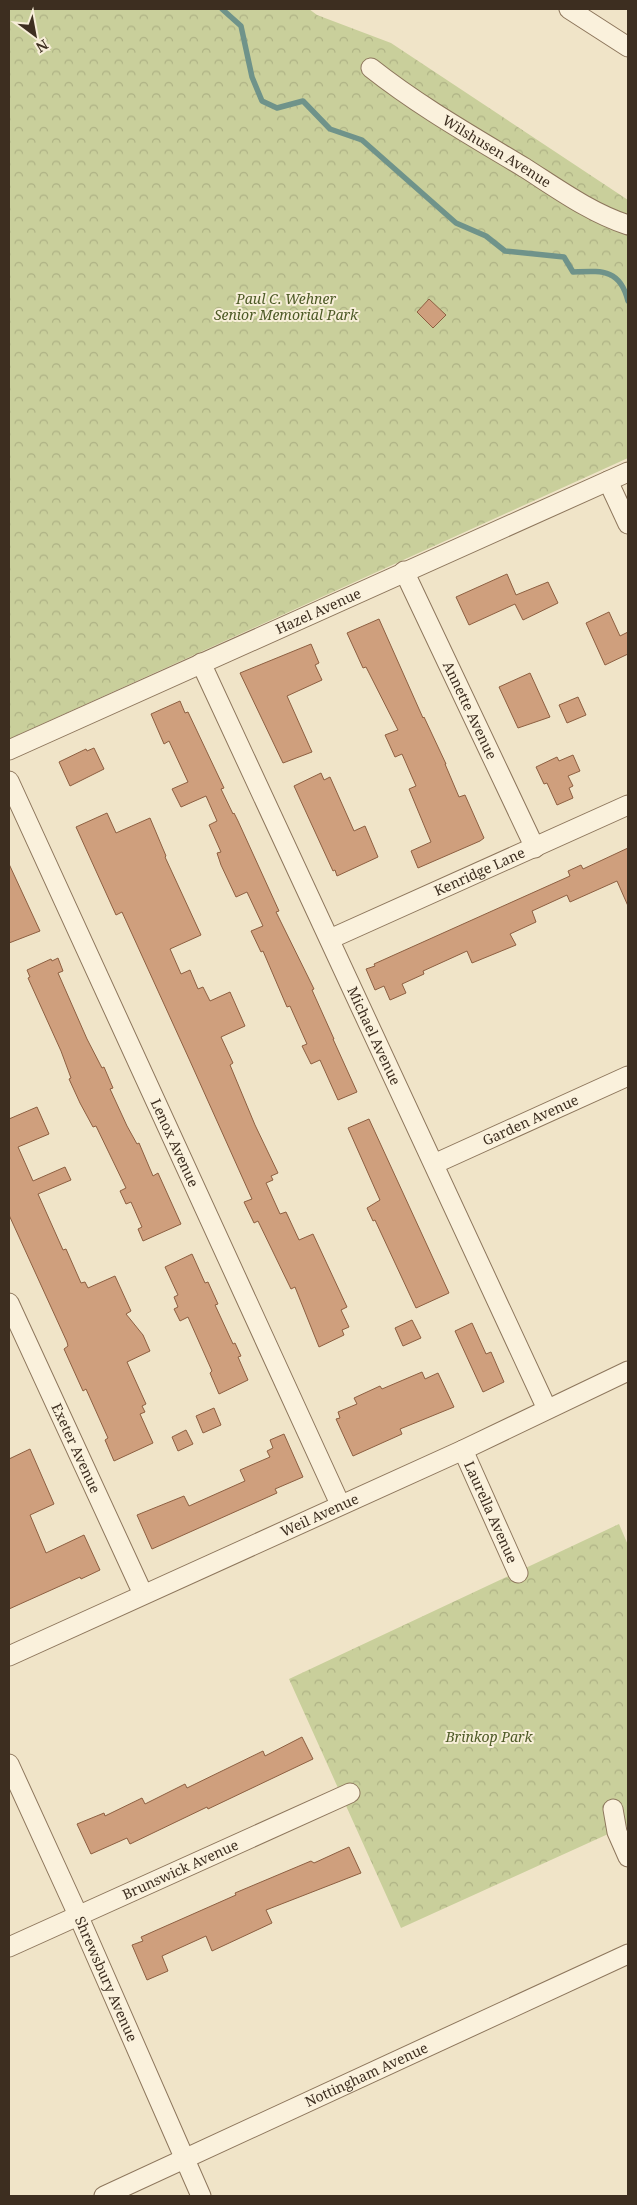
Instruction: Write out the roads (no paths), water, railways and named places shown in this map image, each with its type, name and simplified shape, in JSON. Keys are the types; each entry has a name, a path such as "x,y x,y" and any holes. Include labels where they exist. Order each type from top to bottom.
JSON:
{"street":[{"path":"568,9 628,47"},
{"name":"Wilshusen Avenue","path":"371,68 401,92 510,160 606,218 628,225"},
{"name":"Hazel Avenue","path":"9,750 628,472"},
{"path":"608,481 628,524"},
{"name":"Annette Avenue","path":"404,571 535,848"},
{"name":"Michael Avenue","path":"201,663 547,1409"},
{"name":"Lenox Avenue","path":"9,781 340,1504"},
{"name":"Kenridge Lane","path":"330,939 628,805"},
{"name":"Garden Avenue","path":"434,1164 628,1076"},
{"name":"Exeter Avenue","path":"9,1304 143,1594"},
{"name":"Weil Avenue","path":"9,1656 340,1504 463,1450 628,1371"},
{"name":"Laurella Avenue","path":"463,1450 518,1573"},
{"name":"Shrewsbury Avenue","path":"9,1764 78,1915 201,2196"},
{"name":"Brunswick Avenue","path":"9,1947 350,1793"},
{"path":"613,1809 617,1832 628,1857"},
{"name":"Nottingham Avenue","path":"104,2196 628,1954"}],"waterway":[{"path":"222,9 241,26 252,77 262,101 277,108 303,101 330,129 362,140 456,223 486,236 505,251 564,257 573,272 592,271 608,274 620,282 628,301"}],"park label":[{"name":"Paul C. Wehner Senior Memorial Park","path":"286,308"},
{"name":"Brinkop Park","path":"489,1737"}]}
